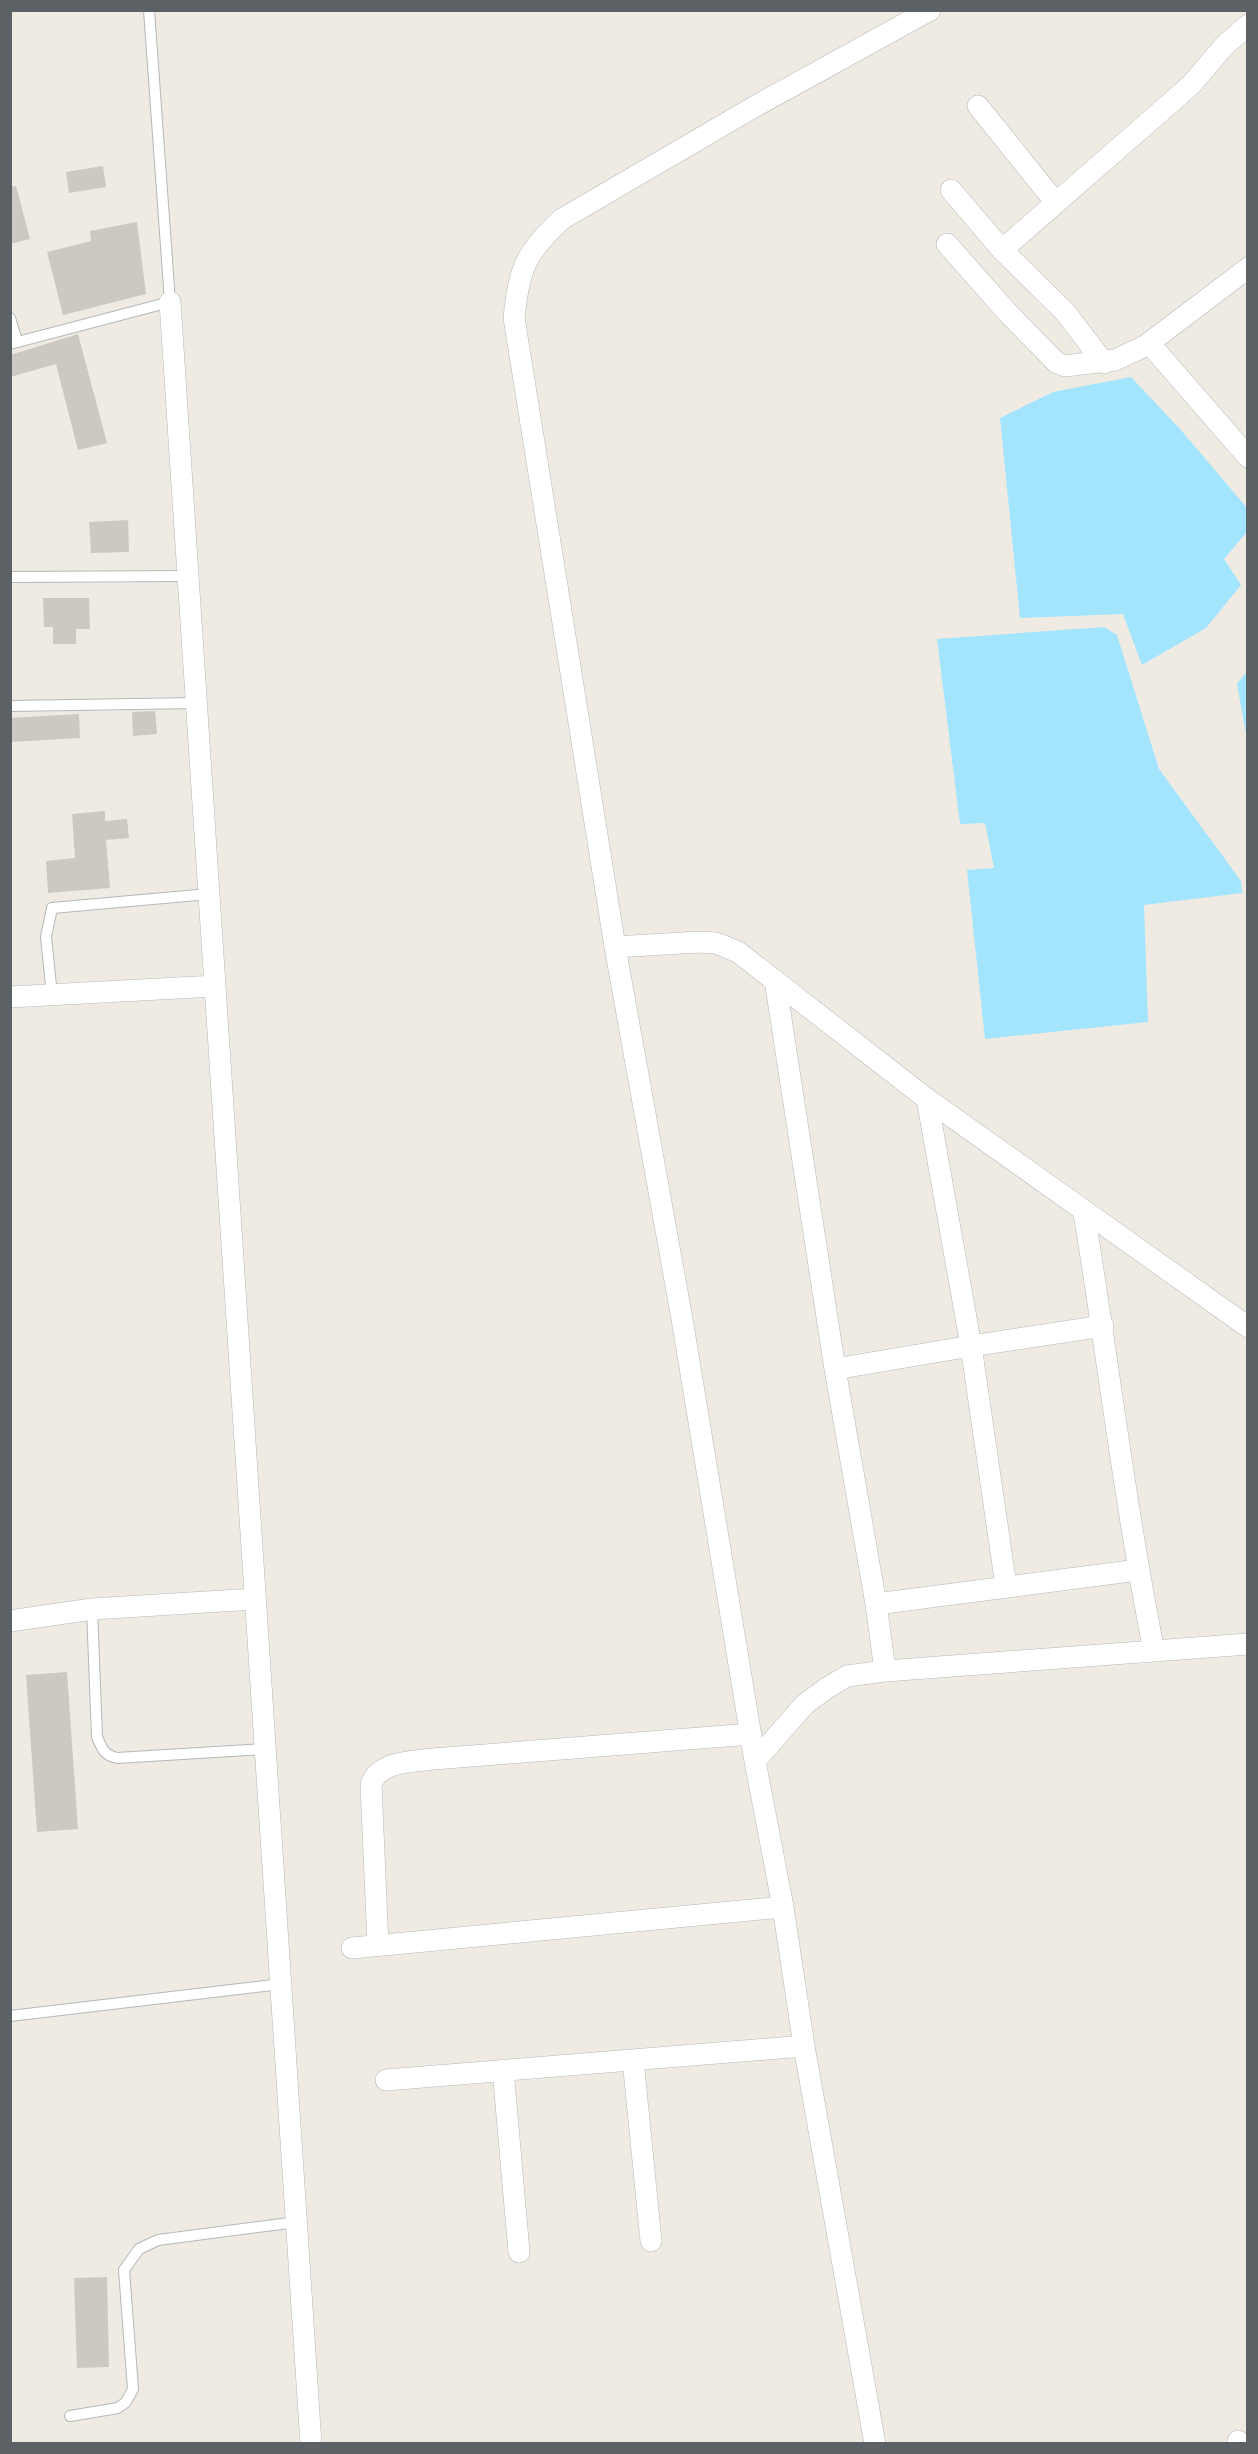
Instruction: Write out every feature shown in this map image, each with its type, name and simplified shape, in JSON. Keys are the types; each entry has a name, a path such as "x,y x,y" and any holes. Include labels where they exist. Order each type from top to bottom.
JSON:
{"street":[{"path":"875,2444 804,2046 783,1907 755,1761 682,1319 615,947 513,318 517,289 524,264 539,240 562,219 754,107 930,10"},
{"path":"1002,250 1191,86 1224,46 1248,25"},
{"path":"978,106 1056,203"},
{"path":"951,189 1002,250 1065,312 1104,363"},
{"path":"947,244 1007,312 1057,363 1065,366 1115,360 1149,343 1248,268"},
{"path":"170,302 311,2444"},
{"path":"1149,343 1248,457"},
{"path":"615,947 699,942 716,943 738,952 927,1099 1083,1213 1248,1327"},
{"path":"774,980 885,1671"},
{"path":"10,997 215,986"},
{"path":"927,1099 971,1346 1006,1586"},
{"path":"1083,1213 1103,1326 1138,1570 1154,1651"},
{"path":"835,1369 1103,1326"},
{"path":"876,1604 1138,1570"},
{"path":"10,1621 92,1609 255,1599"},
{"path":"755,1761 805,1704 847,1676 885,1671 1248,1644"},
{"path":"378,1945 371,1785 374,1775 382,1769 400,1763 433,1759 751,1734"},
{"path":"352,1948 783,1907"},
{"path":"386,2080 804,2046"},
{"path":"633,2060 651,2241"},
{"path":"503,2070 519,2252"}],"lane":[{"path":"10,318 14,343 170,302 150,10"},
{"path":"10,577 188,576"},
{"path":"10,706 197,703"},
{"path":"52,995 46,937 52,908 209,894"},
{"path":"92,1609 97,1737 103,1751 117,1758 266,1749"},
{"path":"10,2016 281,1984"},
{"path":"70,2416 118,2408 126,2402 133,2389 124,2270 139,2249 158,2240 297,2222"}],"water":[{"path":"1131,377 1180,429 1248,509 1247,532 1224,559 1241,585 1206,628 1142,665 1123,614 1020,618 1000,418 1053,392"},
{"path":"1104,627 1117,635 1159,769 1241,881 1242,893 1144,905 1148,1022 985,1039 967,870 994,868 985,823 960,824 937,639"},
{"path":"1247,671 1247,740 1237,684"}],"building":[{"path":"103,166 106,187 69,193 66,172"},
{"path":"16,186 30,239 10,244 10,187"},
{"path":"137,222 146,294 63,315 47,252 91,241 90,231"},
{"path":"78,334 107,443 78,450 56,364 10,377 10,355"},
{"path":"128,520 129,552 91,553 89,522"},
{"path":"43,598 89,598 90,629 76,629 76,644 53,644 53,627 44,627"},
{"path":"155,711 157,734 133,736 132,712"},
{"path":"79,714 80,738 10,742 10,718"},
{"path":"105,811 105,821 127,819 129,838 106,840 110,888 48,893 46,861 75,858 72,814"},
{"path":"67,1672 78,1829 37,1832 26,1675"},
{"path":"107,2277 109,2367 77,2368 74,2278"}]}
